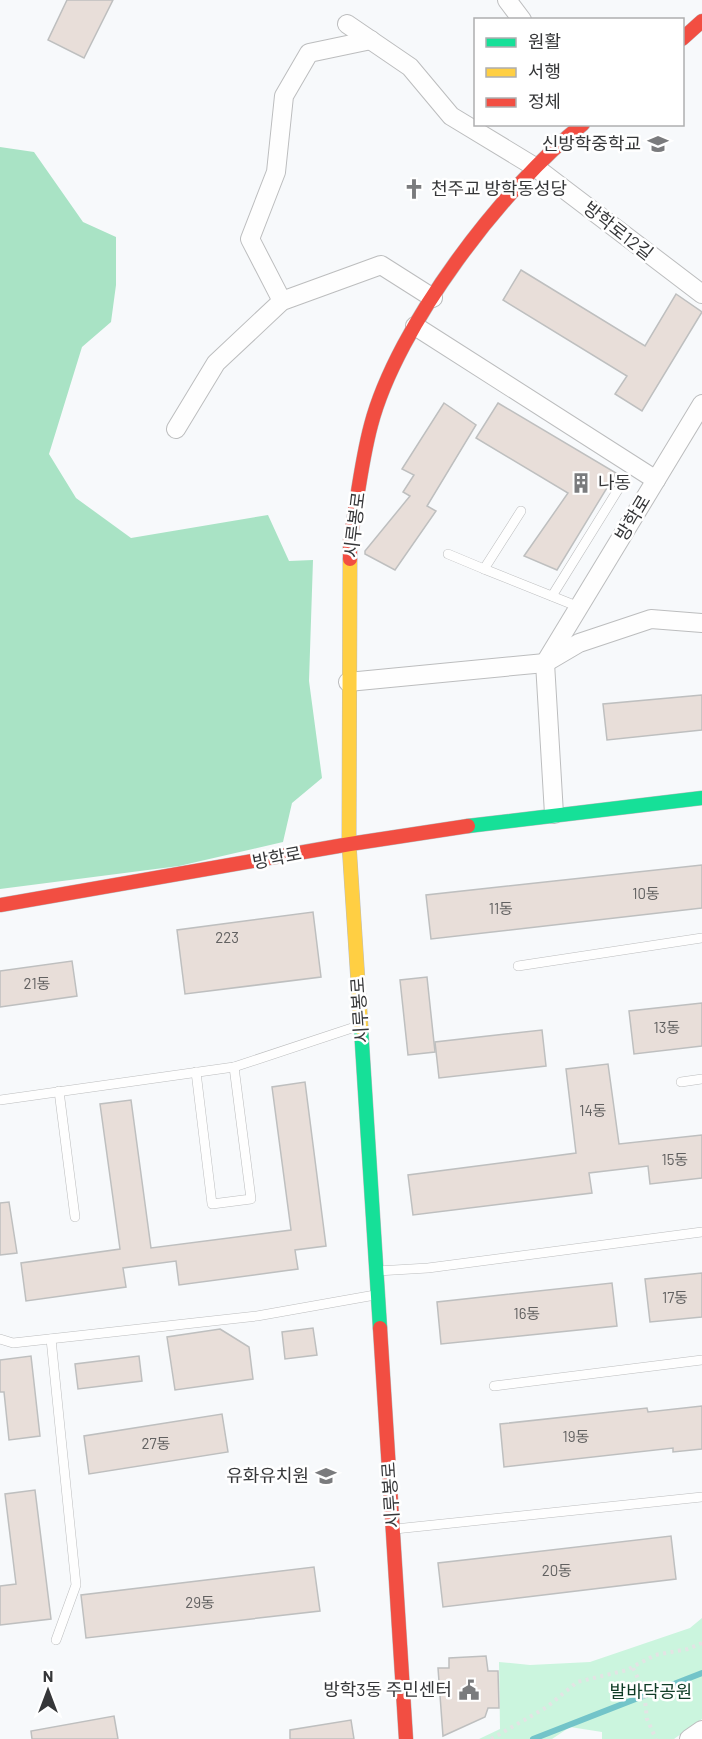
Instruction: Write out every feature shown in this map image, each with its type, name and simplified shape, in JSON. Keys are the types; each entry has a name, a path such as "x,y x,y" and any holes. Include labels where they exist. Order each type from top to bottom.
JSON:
{"street":[{"path":"507,0 520,18"},
{"path":"684,37 702,21"},
{"path":"347,24 410,67 451,116 535,167"},
{"path":"282,301 250,239 276,172 284,96 309,53 371,40"},
{"name":"시루봉로","path":"406,1739 350,844 348,682 350,541 371,424 399,350 474,237 551,149 580,126"},
{"name":"방학로12길","path":"535,167 702,294"},
{"path":"176,429 216,363 282,301 381,265 433,298"},
{"path":"415,326 656,480"},
{"name":"방학로","path":"545,663 701,407"},
{"path":"348,682 545,663 579,643 651,619 702,623"},
{"path":"545,663 554,814"},
{"name":"방학로","path":"0,905 162,880 350,844 554,814 702,798"},
{"path":"689,1739 702,1730"}],"lane":[{"path":"552,596 624,480"},
{"path":"484,569 521,511"},
{"path":"448,554 579,607"},
{"path":"518,966 702,938"},
{"path":"0,1100 234,1067 361,1024"},
{"path":"196,1072 212,1204 251,1198 234,1067"},
{"path":"681,1082 702,1079"},
{"path":"59,1092 75,1217"},
{"path":"376,1271 428,1268 702,1232"},
{"path":"0,1339 13,1343 257,1316 378,1294"},
{"path":"51,1339 76,1585 56,1640"},
{"path":"494,1386 702,1360"},
{"path":"393,1529 702,1497"}],"path":[{"path":"491,1739 548,1707 577,1682 633,1668 656,1655 688,1649 702,1643"},
{"path":"633,1668 644,1690 647,1719 656,1739"}],"green space":[{"path":"0,147 34,152 83,222 116,237 116,285 111,322 82,347 49,454 76,498 131,538 268,515 289,561 313,560 309,681 322,778 292,803 283,842 179,866 0,889"},
{"name":"발바닥공원","path":"702,1618 702,1719 674,1739 602,1739 602,1732 570,1727 552,1739 479,1739 500,1729 499,1662 530,1665 590,1662 690,1628"}],"building":[{"path":"67,0 113,0 84,58 48,40"},
{"path":"521,270 645,346 676,294 702,312 642,411 615,394 627,376 503,300"},
{"path":"444,403 476,425 427,506 436,511 395,570 365,554 365,551 410,496 403,492 414,475 402,469"},
{"name":"나동","path":"498,403 616,473 557,570 524,556 568,493 476,438"},
{"path":"702,695 702,730 607,740 603,704"},
{"path":"702,865 702,908 431,939 426,895"},
{"path":"313,912 321,977 185,994 177,930"},
{"path":"72,961 77,996 0,1007 0,971"},
{"path":"427,977 435,1052 408,1055 400,980"},
{"path":"702,1003 702,1046 634,1054 629,1011"},
{"path":"542,1030 546,1066 439,1078 435,1042"},
{"path":"608,1064 619,1144 702,1135 702,1178 650,1184 648,1166 589,1173 592,1193 413,1215 408,1175 576,1153 566,1069"},
{"path":"305,1082 326,1246 295,1250 298,1269 179,1285 176,1261 123,1268 126,1287 26,1301 21,1263 120,1249 100,1104 131,1100 151,1248 291,1230 272,1087"},
{"path":"9,1202 17,1253 0,1255 0,1203"},
{"path":"702,1273 702,1317 650,1322 645,1279"},
{"path":"612,1283 617,1326 441,1344 437,1302"},
{"path":"313,1328 317,1355 285,1359 282,1332"},
{"path":"220,1329 249,1347 253,1379 175,1390 167,1337"},
{"path":"31,1356 40,1436 9,1440 4,1392 0,1392 0,1360"},
{"path":"139,1356 142,1381 78,1389 75,1364"},
{"path":"702,1406 702,1449 673,1452 673,1448 504,1467 500,1424 647,1408 648,1412"},
{"path":"222,1414 228,1452 89,1474 84,1436"},
{"path":"35,1490 51,1619 0,1625 0,1586 16,1584 5,1494"},
{"path":"671,1536 676,1579 443,1607 438,1563"},
{"path":"314,1567 320,1611 86,1638 81,1595"},
{"name":"방학3동 주민센터","path":"486,1656 488,1671 498,1671 499,1708 488,1708 485,1717 443,1736 438,1668 449,1668 449,1658"},
{"path":"114,1716 118,1739 32,1739 31,1731"},
{"path":"351,1720 354,1739 290,1739 290,1730"}],"waterway":[{"path":"533,1739 702,1673"}],"traffic: fast":[{"path":"468,826 702,798"},
{"path":"361,1028 380,1328"}],"traffic: slow":[{"path":"350,559 349,844 361,1028"}],"traffic: jam":[{"path":"684,37 702,21"},
{"path":"350,559 350,541 371,425 384,386 404,345 428,303 488,221 552,151 581,126"},
{"path":"0,905 350,844 468,826"},
{"path":"380,1328 406,1739"}],"place":[{"name":"신방학중학교","path":"658,144"},
{"name":"천주교 방학동성당","path":"414,189"},
{"name":"나동","path":"581,483"},
{"name":"유화유치원","path":"326,1476"},
{"name":"방학3동 주민센터","path":"469,1690"}]}
